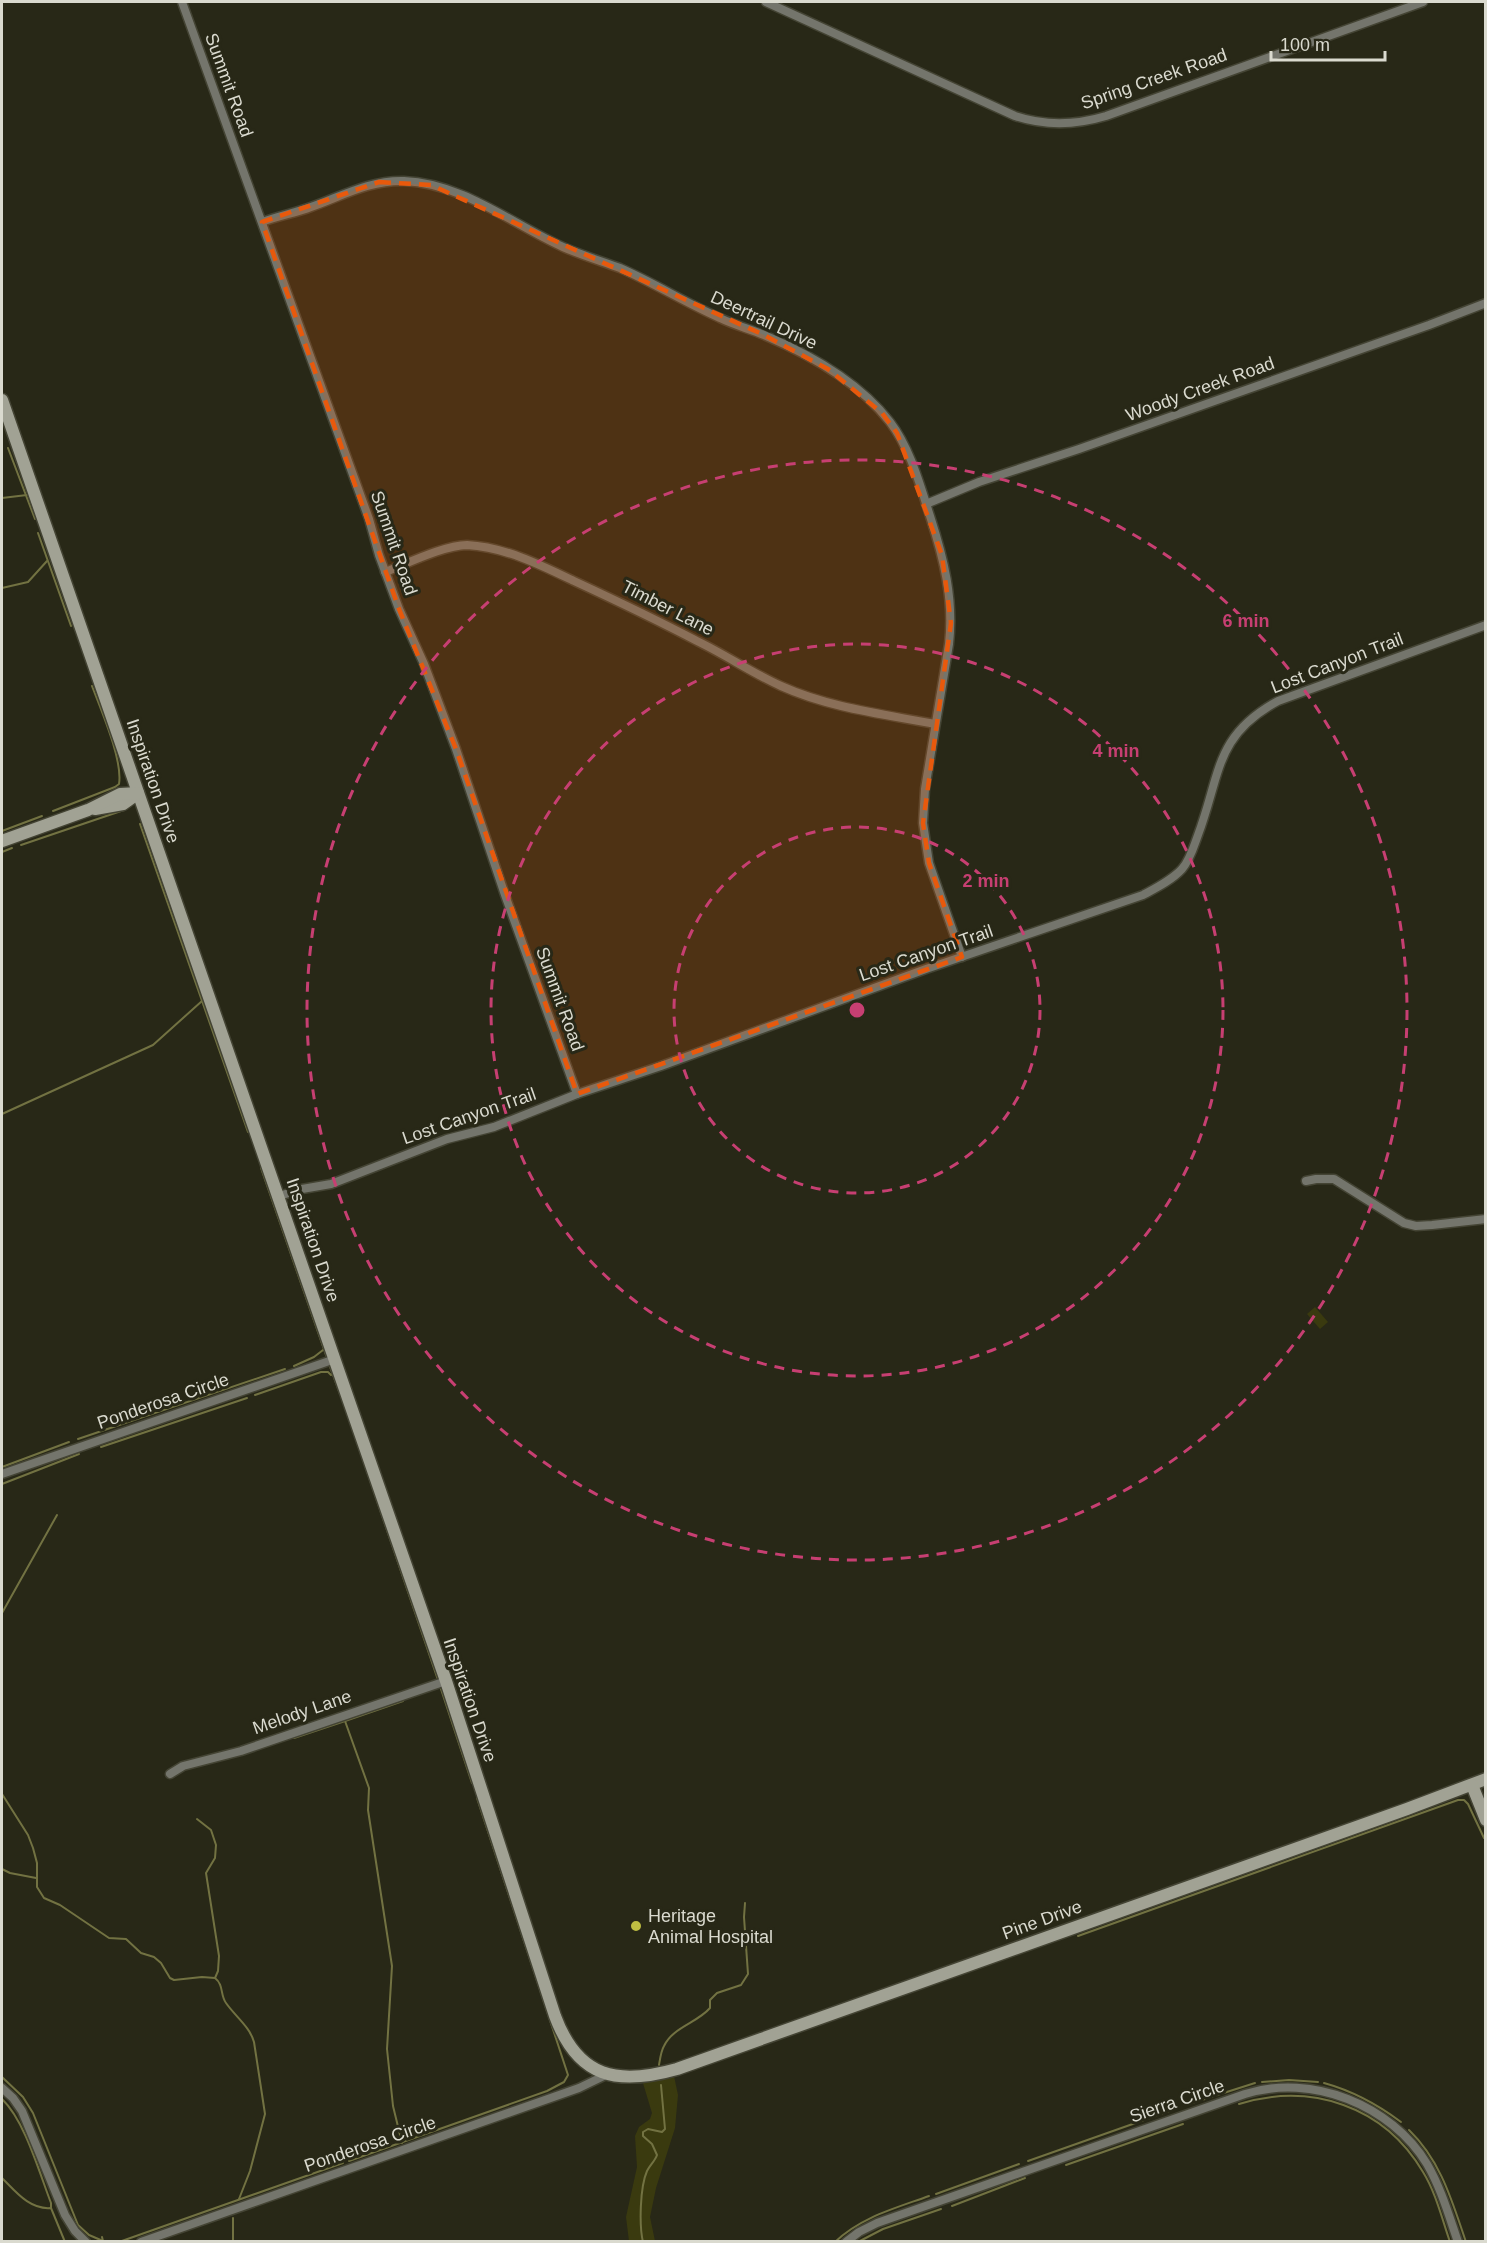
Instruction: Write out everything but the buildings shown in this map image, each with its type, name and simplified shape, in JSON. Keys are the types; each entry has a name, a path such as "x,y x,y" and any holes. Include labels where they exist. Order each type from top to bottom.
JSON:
{"main road":[{"name":"Inspiration Drive","path":"2,400 446,1681 562,2032 570,2048 581,2060 608,2074"},
{"path":"2,841 88,810 123,804 138,793"},
{"name":"Pine Drive","path":"608,2074 628,2077 646,2076 683,2067 1485,1779"},
{"path":"1472,1785 1485,1820"}],"street":[{"name":"Summit Road","path":"182,2 369,519 385,572 424,664 456,749 505,895 577,1094"},
{"name":"Spring Creek Road","path":"766,2 1006,113 1028,120 1064,123 1106,116 1423,2"},
{"name":"Deertrail Drive","path":"262,222 310,208 379,182 418,182 445,189 462,195 564,248 620,269 723,320 764,334 828,369 860,392 890,423 904,447 926,504 942,555 951,623 925,789 925,840 939,892 962,957"},
{"name":"Woody Creek Road","path":"926,504 979,482 1079,450 1428,326 1485,303"},
{"name":"Timber Lane","path":"385,572 459,546 473,546 513,555 535,562 614,600 806,696 863,711 936,724"},
{"name":"Lost Canyon Trail","path":"279,1196 346,1179 447,1139 494,1127 577,1094 667,1065 962,957 1143,895 1182,869 1197,837 1227,748 1242,726 1263,709 1278,701 1485,625"},
{"path":"1306,1181 1334,1179 1404,1223 1416,1226 1485,1219"},
{"name":"Ponderosa Circle","path":"2,1474 335,1359"},
{"name":"Melody Lane","path":"170,1774 183,1766 252,1747 446,1681"},
{"name":"Ponderosa Circle","path":"141,2241 579,2088 608,2074"},
{"path":"2,2088 22,2111 65,2215 75,2231 86,2241"},
{"name":"Sierra Circle","path":"846,2241 873,2224 934,2202 1241,2096 1283,2088 1312,2090 1347,2099 1377,2114 1398,2130 1416,2148 1432,2174 1458,2241"}],"highlighted area":[{"path":"379,182 431,185 764,335 828,369 882,413 897,433 942,555 951,623 923,823 929,863 962,957 577,1094 456,749 399,609 262,222"}],"shaded area":[{"path":"1315,1307 1328,1322 1320,1329 1307,1314"},
{"path":"674,2076 678,2095 675,2128 656,2188 650,2217 655,2241 629,2241 626,2217 637,2167 635,2136 639,2127 650,2119 652,2113 643,2083"}],"waterway":[{"path":"8,448 35,519"},
{"path":"2,498 27,495"},
{"path":"38,533 71,626"},
{"path":"2,588 28,582 47,561"},
{"path":"53,811 119,784 115,749 92,686"},
{"path":"21,845 124,810"},
{"path":"2,831 42,816"},
{"path":"140,824 248,1132"},
{"path":"2,852 12,848"},
{"path":"2,1114 153,1045 202,1001"},
{"path":"261,1168 327,1358"},
{"path":"294,1366 323,1350"},
{"path":"329,1364 340,1394"},
{"path":"78,1439 285,1369"},
{"path":"255,1395 321,1372 328,1372 331,1375"},
{"path":"101,1447 247,1398"},
{"path":"356,1439 438,1680"},
{"path":"2,1467 69,1442"},
{"path":"2,1484 79,1454"},
{"path":"2,1613 57,1515"},
{"path":"440,1686 472,1783"},
{"path":"402,2143 393,2106 387,2049 392,1966 368,1810 369,1788 345,1721 403,1701"},
{"path":"294,1738 345,1721"},
{"path":"2,1794 28,1835 37,1863 37,1887 44,1898 60,1905 109,1938 126,1939 141,1953 154,1957 174,1980 215,1978 220,1984 226,2003 249,2031 254,2042 265,2114 250,2171 239,2199"},
{"path":"349,2161 547,2091 564,2082 568,2075 477,1798"},
{"path":"1078,1936 1458,1800 1464,1800 1468,1804 1484,1838"},
{"path":"197,1819 211,1830 216,1845 215,1858 206,1873 219,1956 215,1978"},
{"path":"2,1869 10,1873 36,1878"},
{"path":"659,2065 663,2048 673,2034 705,2013 710,2008 710,2000 717,1993 741,1985 748,1974 745,1903"},
{"path":"2,2077 23,2097 33,2113 78,2225 89,2235 103,2241 102,2237"},
{"path":"1262,2082 1289,2080 1318,2082"},
{"path":"1186,2105 1255,2083"},
{"path":"1324,2083 1364,2099 1401,2122"},
{"path":"643,2242 641,2216 643,2186 647,2171 657,2155 652,2144 643,2136 643,2132 648,2129 662,2132 665,2129 661,2085"},
{"path":"1239,2104 1266,2098 1293,2096 1319,2098 1343,2105 1367,2116 1388,2130 1407,2149 1423,2172 1435,2197 1450,2242"},
{"path":"2,2099 18,2120 24,2133 51,2208"},
{"path":"1028,2161 1178,2108"},
{"path":"1066,2165 1183,2124"},
{"path":"1409,2130 1437,2168 1466,2242"},
{"path":"119,2242 343,2163"},
{"path":"936,2194 1019,2164"},
{"path":"2,2178 30,2203 43,2208 51,2208 65,2242"},
{"path":"952,2206 1025,2178"},
{"path":"835,2242 867,2220 929,2196"},
{"path":"858,2242 883,2229 941,2209"},
{"path":"233,2218 233,2242"}],"place":[{"name":"Heritage Animal Hospital","path":"636,1926"}]}
